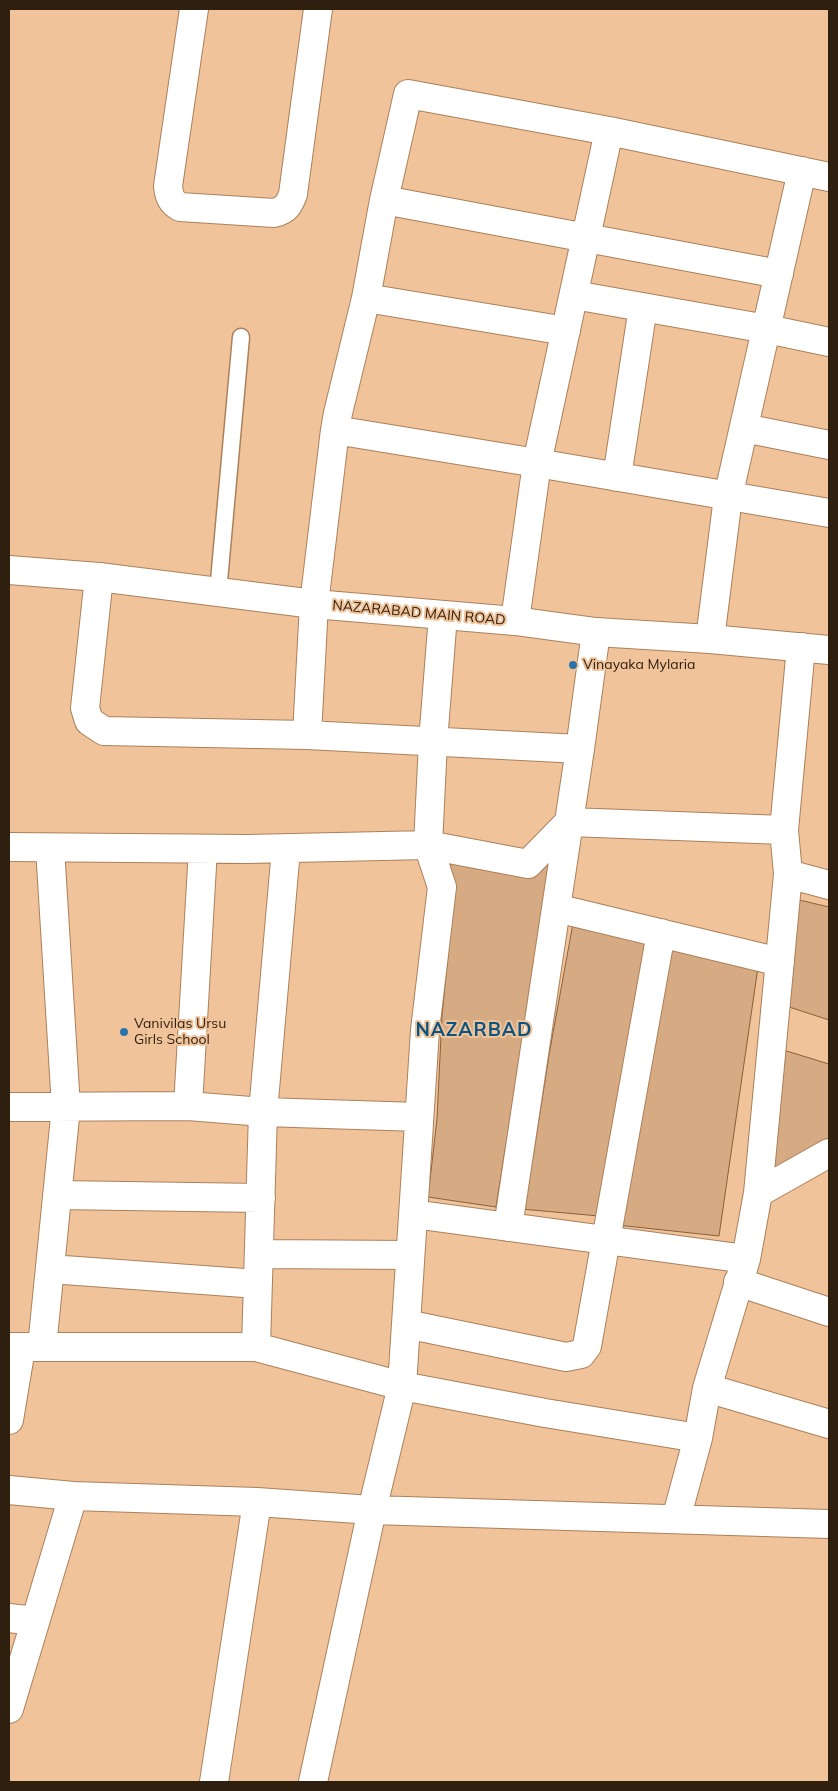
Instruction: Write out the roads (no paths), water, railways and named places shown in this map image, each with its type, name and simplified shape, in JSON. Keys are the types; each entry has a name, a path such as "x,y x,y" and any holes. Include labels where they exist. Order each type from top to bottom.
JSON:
{"street":[{"path":"194,9 168,186 169,194 174,204 180,207 274,213 282,211 289,204 293,194 318,9"},
{"path":"307,734 314,604 335,430 366,298 384,200 408,94 609,131 829,177"},
{"path":"515,621 537,463 609,131"},
{"path":"710,639 728,497 802,171"},
{"path":"384,200 779,274"},
{"path":"574,295 767,329 829,342"},
{"path":"366,298 566,331"},
{"path":"616,477 644,307"},
{"path":"744,428 829,445"},
{"path":"335,430 829,513"},
{"name":"NAZARABAD MAIN ROAD","path":"9,570 99,577 314,604 515,621 596,632 710,639 829,650"},
{"path":"99,577 85,708 89,721 104,731 307,734 580,749"},
{"path":"313,1782 372,1510 402,1386 425,1030 442,887 428,845 433,742 443,615"},
{"path":"508,1227 596,632"},
{"path":"676,1520 698,1438 708,1388 742,1270 758,1193 788,874 784,830 801,647"},
{"path":"9,847 286,849 428,845 528,864 569,822 784,830"},
{"path":"9,1420 24,1348 50,1269 66,1107 50,848"},
{"path":"188,1106 203,849"},
{"path":"256,1347 262,1198 263,1112 286,849"},
{"path":"788,874 829,884"},
{"path":"556,908 780,962"},
{"path":"406,1324 566,1357 581,1354 587,1346 661,933"},
{"path":"9,1107 188,1106 263,1112 419,1117"},
{"path":"758,1193 829,1153"},
{"path":"57,1195 262,1198"},
{"path":"413,1214 606,1240 742,1270 829,1312"},
{"path":"260,1254 410,1255"},
{"path":"50,1269 258,1284"},
{"path":"24,1348 256,1347 402,1386 545,1413 698,1438"},
{"path":"708,1388 829,1424"},
{"path":"9,1490 73,1496 257,1502 372,1510 829,1524"},
{"path":"9,1709 73,1496"},
{"path":"214,1782 257,1502"},
{"path":"9,1618 35,1621"}],"lane":[{"path":"218,592 241,337"}],"place":[{"name":"Vinayaka Mylaria","path":"573,665"},
{"name":"Vanivilas Ursu Girls School","path":"124,1032"}],"district":[{"name":"NAZARBAD","path":"474,1030"}]}
